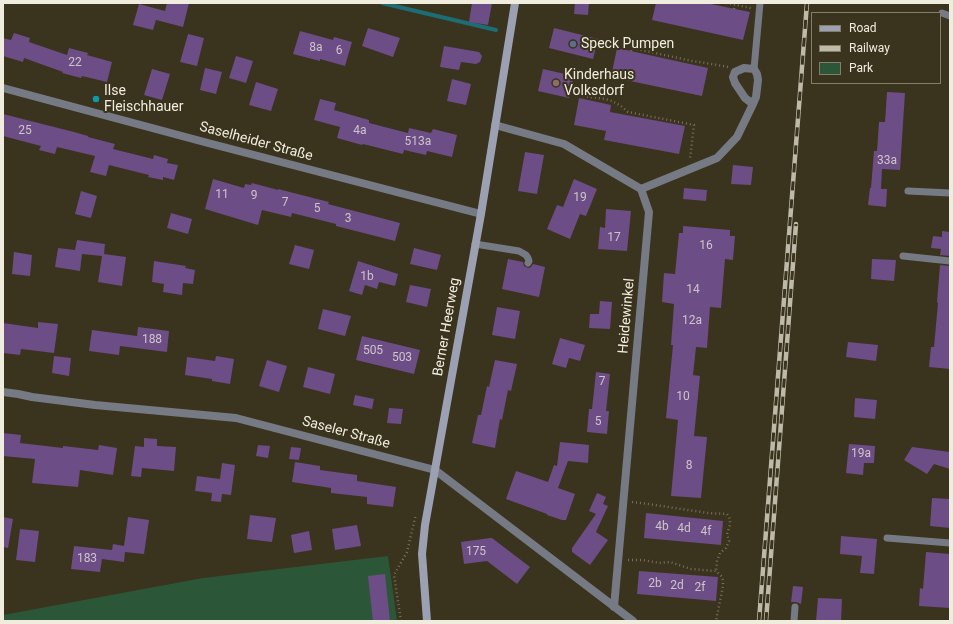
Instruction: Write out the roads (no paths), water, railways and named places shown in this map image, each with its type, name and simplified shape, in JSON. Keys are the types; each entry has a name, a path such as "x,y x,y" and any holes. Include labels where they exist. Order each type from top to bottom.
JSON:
{"main road":[{"name":"Berner Heerweg","path":"427,621 422,554 425,525 481,214 515,3"}],"street":[{"path":"495,125 564,144 641,189 717,158 737,137 753,104 756,97 758,80 754,69 744,68 735,72 734,83 745,98 753,104"},
{"name":"Saselheider Straße","path":"3,88 481,214"},
{"name":"Heidewinkel","path":"614,607 649,212 641,189"},
{"name":"Saseler Straße","path":"3,392 32,397 236,418 435,470 633,621"}],"lane":[{"path":"754,69 760,6"},
{"path":"942,13 950,16"},
{"path":"908,191 950,193"},
{"path":"475,244 519,251 526,255 529,261 528,263"},
{"path":"903,256 950,261"},
{"path":"887,538 950,543"},
{"path":"794,621 795,607"}],"waterway":[{"path":"382,3 496,30"}],"railway":[{"path":"759,621 807,3"},
{"path":"766,621 796,224"}],"place":[{"name":"Speck Pumpen","path":"573,44"},
{"name":"Kinderhaus Volksdorf","path":"556,83"},
{"name":"Ilse Fleischhauer","path":"96,99"}]}
